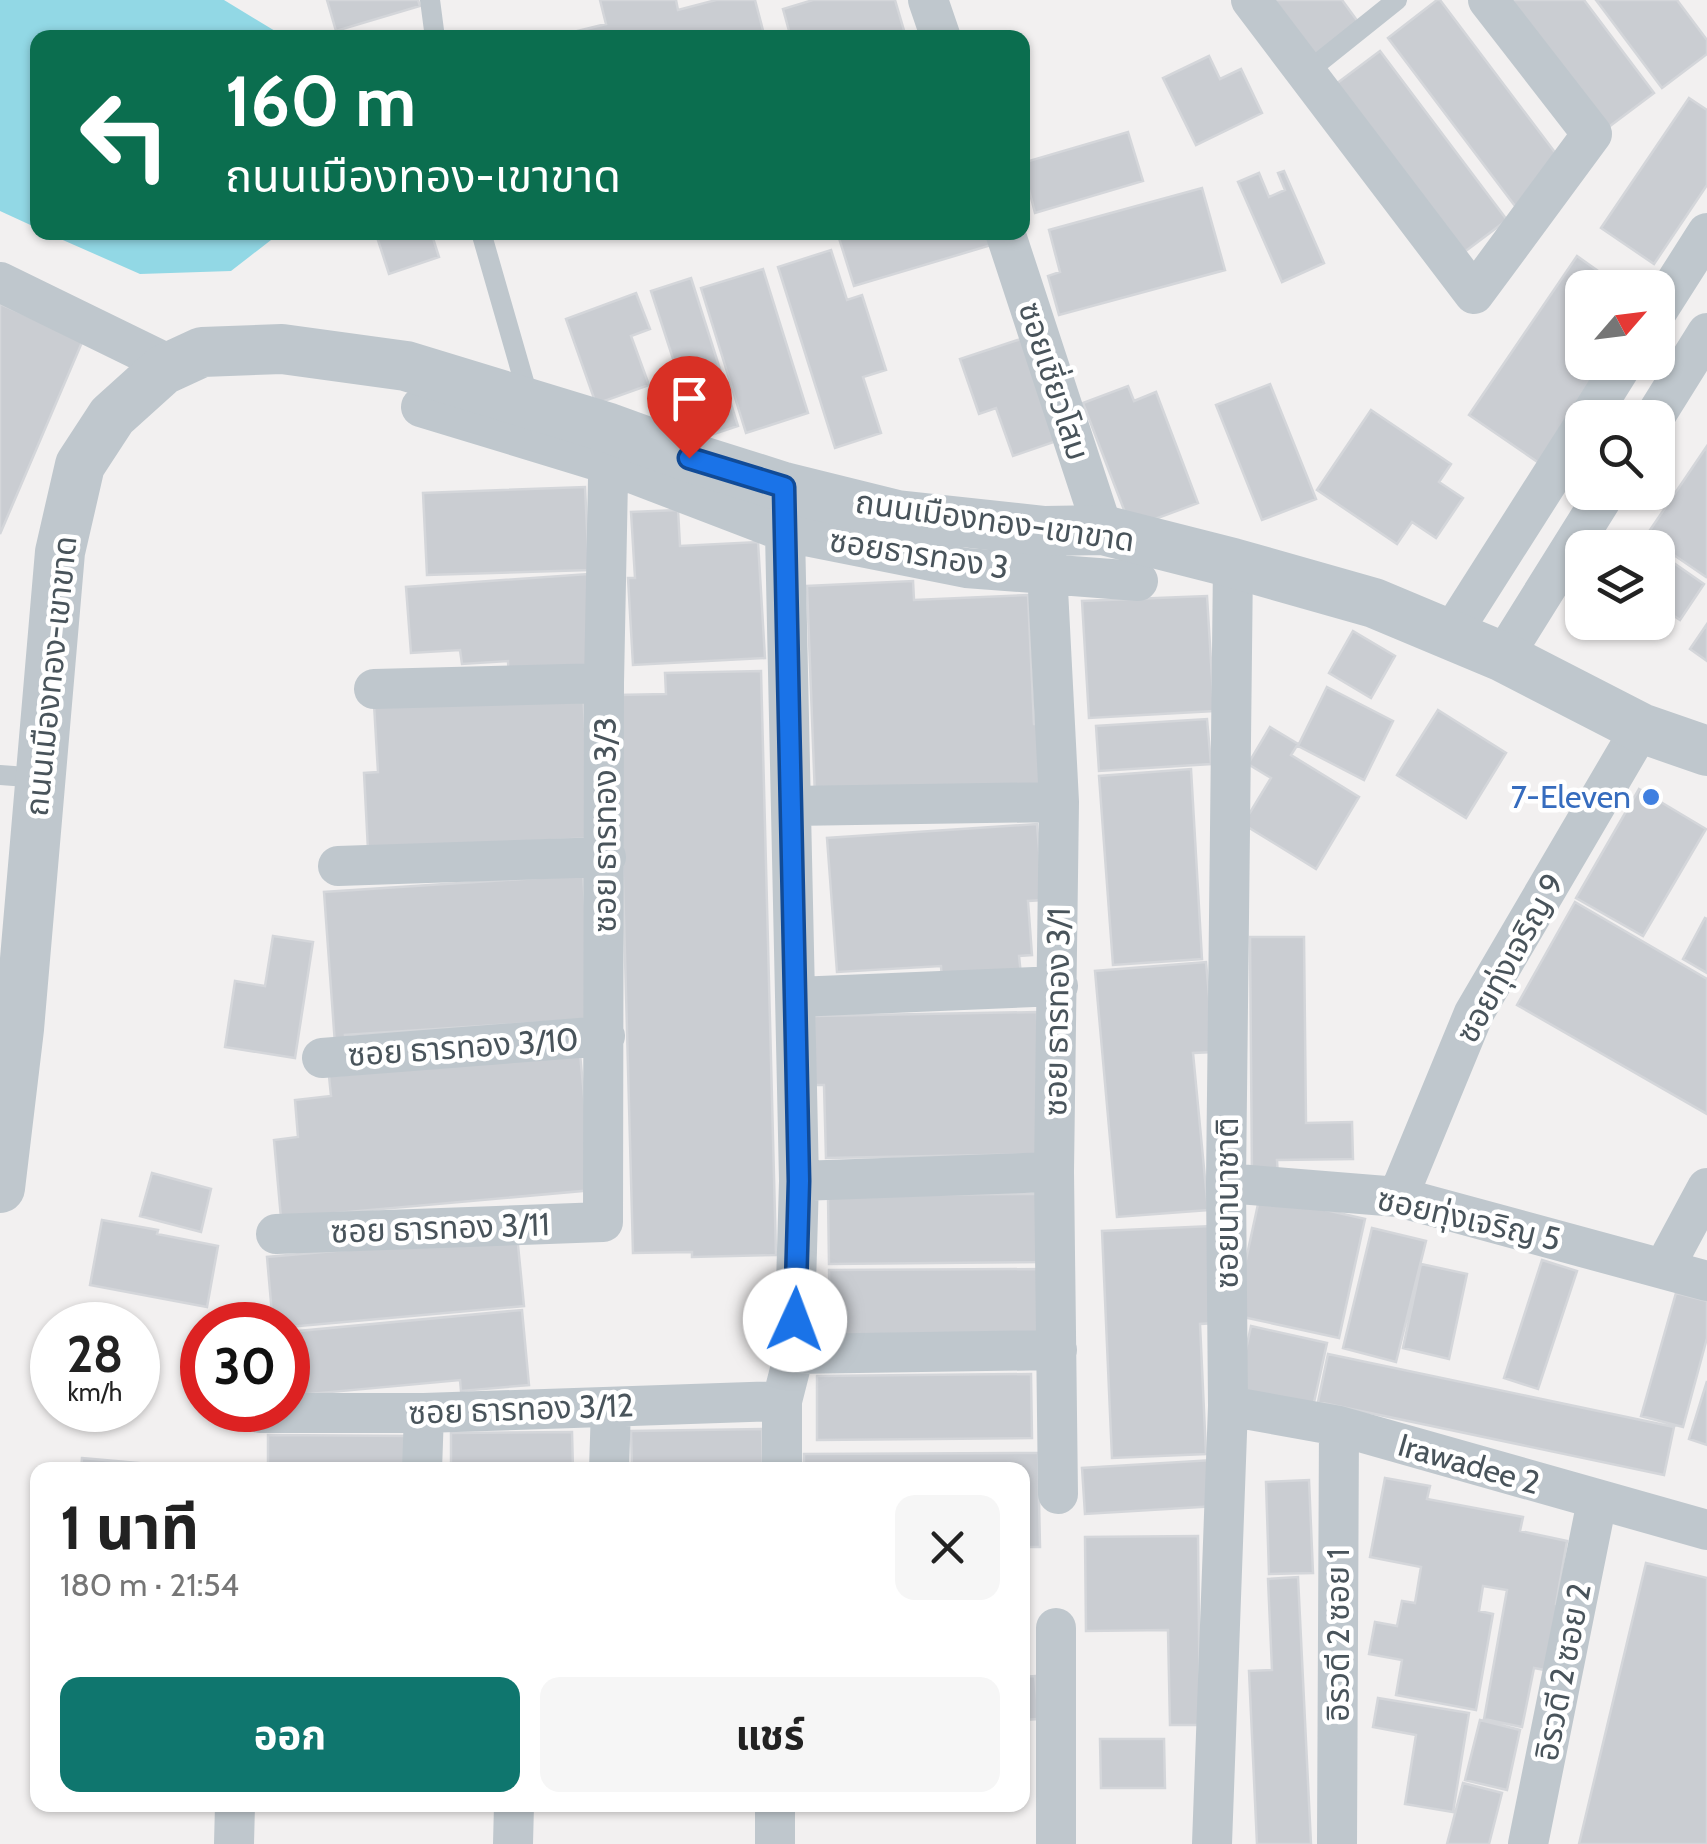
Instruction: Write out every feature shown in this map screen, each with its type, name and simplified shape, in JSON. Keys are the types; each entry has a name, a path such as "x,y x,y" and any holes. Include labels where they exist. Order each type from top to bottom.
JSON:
{"street":[{"path":"928,0 938,30"},
{"path":"1251,0 1474,294 1592,134 1488,0"},
{"path":"1675,283 1707,233"},
{"name":"ซอยเชี่ยวโสม","path":"1008,240 1103,530"},
{"path":"0,282 172,366"},
{"path":"1665,400 1707,333"},
{"name":"ถนนเมืองทอง-เขาขาด","path":"0,1188 18,1029 20,776 60,552 80,465 112,416 163,370 202,352 282,349 406,366 531,406 608,446 689,458 785,509 897,514 1046,552 1103,530 1233,563 1374,603 1503,657 1641,728 1707,751"},
{"path":"421,407 608,446"},
{"name":"ซอย ธารทอง 3/3","path":"603,1222 608,446"},
{"path":"1451,634 1565,455"},
{"path":"782,1462 782,1401 794,1354 799,1181 785,509"},
{"path":"1503,657 1595,510"},
{"name":"ซอยธารทอง 3","path":"1046,552 1138,581"},
{"name":"ซอย ธารทอง 3/1","path":"1046,552 1059,802 1054,1172 1058,1494"},
{"name":"ซอยนานาชาติ","path":"1212,1844 1228,1406 1226,1183 1233,563"},
{"path":"374,689 604,684"},
{"name":"ซอยทุ่งเจริญ 9","path":"1398,1198 1474,1012 1641,728"},
{"path":"790,806 1059,802"},
{"path":"338,866 606,857"},
{"path":"796,998 1058,986"},
{"name":"ซอย ธารทอง 3/10","path":"322,1058 605,1036"},
{"path":"799,1181 1054,1172"},
{"name":"ซอยทุ่งเจริญ 5","path":"1226,1183 1398,1198 1707,1281"},
{"path":"1664,1268 1707,1188"},
{"name":"ซอย ธารทอง 3/11","path":"276,1234 603,1222"},
{"path":"794,1354 1056,1350"},
{"name":"ซอย ธารทอง 3/12","path":"310,1413 782,1401"},
{"name":"Irawadee 2","path":"1228,1406 1339,1426 1707,1530"},
{"path":"609,1462 612,1407"},
{"path":"422,1462 424,1413"},
{"name":"อิรวดี 2 ซอย 1","path":"1338,1844 1339,1426"},
{"name":"อิรวดี 2 ซอย 2","path":"1528,1844 1597,1501"},
{"path":"1056,1628 1056,1844"},
{"path":"234,1844 236,1812"},
{"path":"513,1844 514,1812"},
{"path":"774,1812 775,1844"}],"lane":[{"path":"430,0 434,30"},
{"path":"1308,72 1398,0"},
{"path":"483,240 531,406"}],"water":[{"path":"0,0 224,0 273,30 30,30 30,225 0,211"},
{"path":"63,240 271,240 231,271 140,274"}],"building":[{"path":"327,0 418,0 420,6 339,30 336,30"},
{"path":"600,0 676,0 678,10 716,0 755,0 763,30 582,30 606,24"},
{"path":"813,0 895,0 904,30 789,30 783,9"},
{"path":"1261,0 1342,0 1361,26 1310,65"},
{"path":"1437,0 1566,167 1515,206 1388,38"},
{"path":"1503,0 1584,0 1654,93 1602,132"},
{"path":"1596,0 1677,0 1707,40 1707,54 1662,88"},
{"path":"1380,51 1507,220 1455,259 1328,90"},
{"path":"1209,56 1220,79 1241,69 1262,113 1196,145 1163,78"},
{"path":"1689,98 1707,110 1707,185 1654,264 1601,228"},
{"path":"1128,132 1143,181 1035,213 1030,194 1030,161"},
{"path":"1284,171 1324,263 1282,282 1238,182 1259,173 1269,197 1285,190 1278,173"},
{"path":"1202,188 1225,270 1059,315 1048,276 1060,272 1049,230"},
{"path":"378,240 434,240 439,257 389,274"},
{"path":"840,240 997,240 998,243 854,286"},
{"path":"831,250 847,300 862,295 886,370 863,377 881,433 835,448 778,267"},
{"path":"1577,256 1597,270 1567,270"},
{"path":"763,269 808,413 746,433 701,288"},
{"path":"1565,274 1565,380 1598,380 1585,400 1565,400 1565,430 1542,465 1469,415"},
{"path":"691,278 738,426 699,439 651,291"},
{"path":"636,293 650,329 631,336 649,385 596,404 566,319"},
{"path":"0,304 83,340 0,534"},
{"path":"1036,334 1071,436 1013,456 996,408 979,414 960,359"},
{"path":"1270,384 1316,499 1262,520 1216,405"},
{"path":"1128,386 1134,401 1156,392 1198,503 1131,528 1083,403"},
{"path":"1371,410 1451,464 1439,482 1463,498 1436,538 1412,522 1397,544 1317,490"},
{"path":"1707,446 1706,577 1675,556 1675,530 1650,530 1664,510 1675,510 1675,493"},
{"path":"585,487 589,570 427,575 423,493"},
{"path":"678,510 680,546 758,542 765,658 633,665 628,578 635,578 631,512"},
{"path":"1675,564 1704,584 1680,620 1675,617"},
{"path":"588,574 596,676 509,682 508,661 462,664 460,650 411,653 406,587"},
{"path":"913,581 914,600 1028,595 1034,724 1040,724 1043,786 815,797 807,586"},
{"path":"1207,596 1214,711 1089,718 1082,601"},
{"path":"1707,624 1707,661 1690,649"},
{"path":"1353,631 1395,656 1371,698 1329,673"},
{"path":"761,671 776,1255 692,1257 692,1252 633,1253 618,695 666,694 665,673"},
{"path":"1327,687 1393,721 1364,780 1298,746"},
{"path":"583,693 592,838 368,850 364,773 378,772 374,704"},
{"path":"1438,710 1506,753 1466,818 1397,775"},
{"path":"1207,719 1211,764 1099,771 1096,726"},
{"path":"1270,727 1298,744 1291,755 1359,797 1316,869 1243,824 1271,778 1248,764"},
{"path":"1191,769 1202,959 1113,965 1099,776"},
{"path":"1639,789 1706,829 1643,936 1576,898"},
{"path":"1037,824 1043,900 1028,901 1032,955 1019,956 1021,975 942,981 941,966 837,972 827,838"},
{"path":"583,875 593,1019 345,1035 346,1044 335,1044 324,892"},
{"path":"1575,902 1707,979 1707,1114 1517,1005"},
{"path":"1707,919 1707,973 1683,959"},
{"path":"273,936 313,942 295,1058 225,1047 235,981 265,986"},
{"path":"1250,937 1304,937 1306,1123 1352,1122 1353,1159 1277,1160 1278,1178 1252,1178"},
{"path":"1206,962 1214,1052 1193,1053 1208,1210 1117,1217 1095,971"},
{"path":"1037,1012 1040,1154 826,1158 824,1085 815,1085 814,1016"},
{"path":"580,1054 593,1190 281,1218 274,1140 298,1137 295,1100 331,1096 329,1076"},
{"path":"152,1173 211,1189 201,1232 140,1216"},
{"path":"1040,1194 1041,1262 829,1264 828,1195"},
{"path":"1260,1195 1365,1219 1339,1338 1234,1315"},
{"path":"102,1220 218,1246 208,1302 180,1302 90,1285"},
{"path":"1212,1226 1216,1323 1200,1324 1206,1454 1112,1458 1102,1231"},
{"path":"1372,1228 1426,1241 1396,1362 1343,1348"},
{"path":"517,1235 524,1306 310,1325 310,1302 271,1302 267,1257"},
{"path":"1542,1260 1577,1271 1538,1389 1504,1378"},
{"path":"1421,1264 1467,1274 1449,1359 1403,1348"},
{"path":"1044,1269 1045,1332 830,1335 829,1270"},
{"path":"1676,1293 1707,1301 1707,1338 1683,1427 1641,1416"},
{"path":"522,1310 529,1385 461,1391 460,1380 310,1394 310,1330"},
{"path":"1251,1326 1327,1343 1313,1407 1237,1391"},
{"path":"1328,1354 1674,1427 1664,1475 1318,1402"},
{"path":"1031,1374 1032,1438 817,1440 817,1376"},
{"path":"1707,1381 1707,1445 1689,1439"},
{"path":"762,1429 763,1462 632,1462 631,1431"},
{"path":"572,1432 573,1462 451,1462 451,1433"},
{"path":"268,1435 409,1436 409,1462 268,1462"},
{"path":"1038,1453 1040,1547 1030,1547 1030,1462 804,1462 804,1454"},
{"path":"82,1458 126,1462 82,1462"},
{"path":"1213,1460 1216,1506 1085,1514 1082,1468"},
{"path":"1385,1478 1430,1486 1427,1499 1523,1517 1520,1531 1567,1541 1556,1604 1568,1607 1556,1672 1534,1668 1522,1727 1484,1719 1507,1590 1483,1586 1479,1611 1493,1614 1476,1710 1396,1695 1402,1660 1369,1654 1375,1622 1397,1626 1402,1601 1415,1603 1421,1567 1370,1557"},
{"path":"1309,1480 1313,1573 1269,1574 1266,1482"},
{"path":"1198,1536 1200,1725 1170,1725 1168,1630 1086,1631 1085,1537"},
{"path":"1646,1563 1707,1578 1707,1844 1579,1844"},
{"path":"1298,1577 1311,1844 1257,1844 1249,1671 1272,1670 1268,1579"},
{"path":"1030,1676 1035,1676 1039,1719 1030,1720"},
{"path":"1378,1698 1469,1713 1453,1812 1405,1804 1416,1735 1373,1727"},
{"path":"1480,1720 1520,1730 1507,1790 1465,1780"},
{"path":"1100,1739 1164,1739 1165,1788 1101,1788"},
{"path":"1463,1783 1502,1793 1489,1844 1447,1844"}],"place":[{"name":"7-Eleven","path":"1651,797"}],"route":[{"path":"689,458 784,487 799,1181 795,1320"}]}
